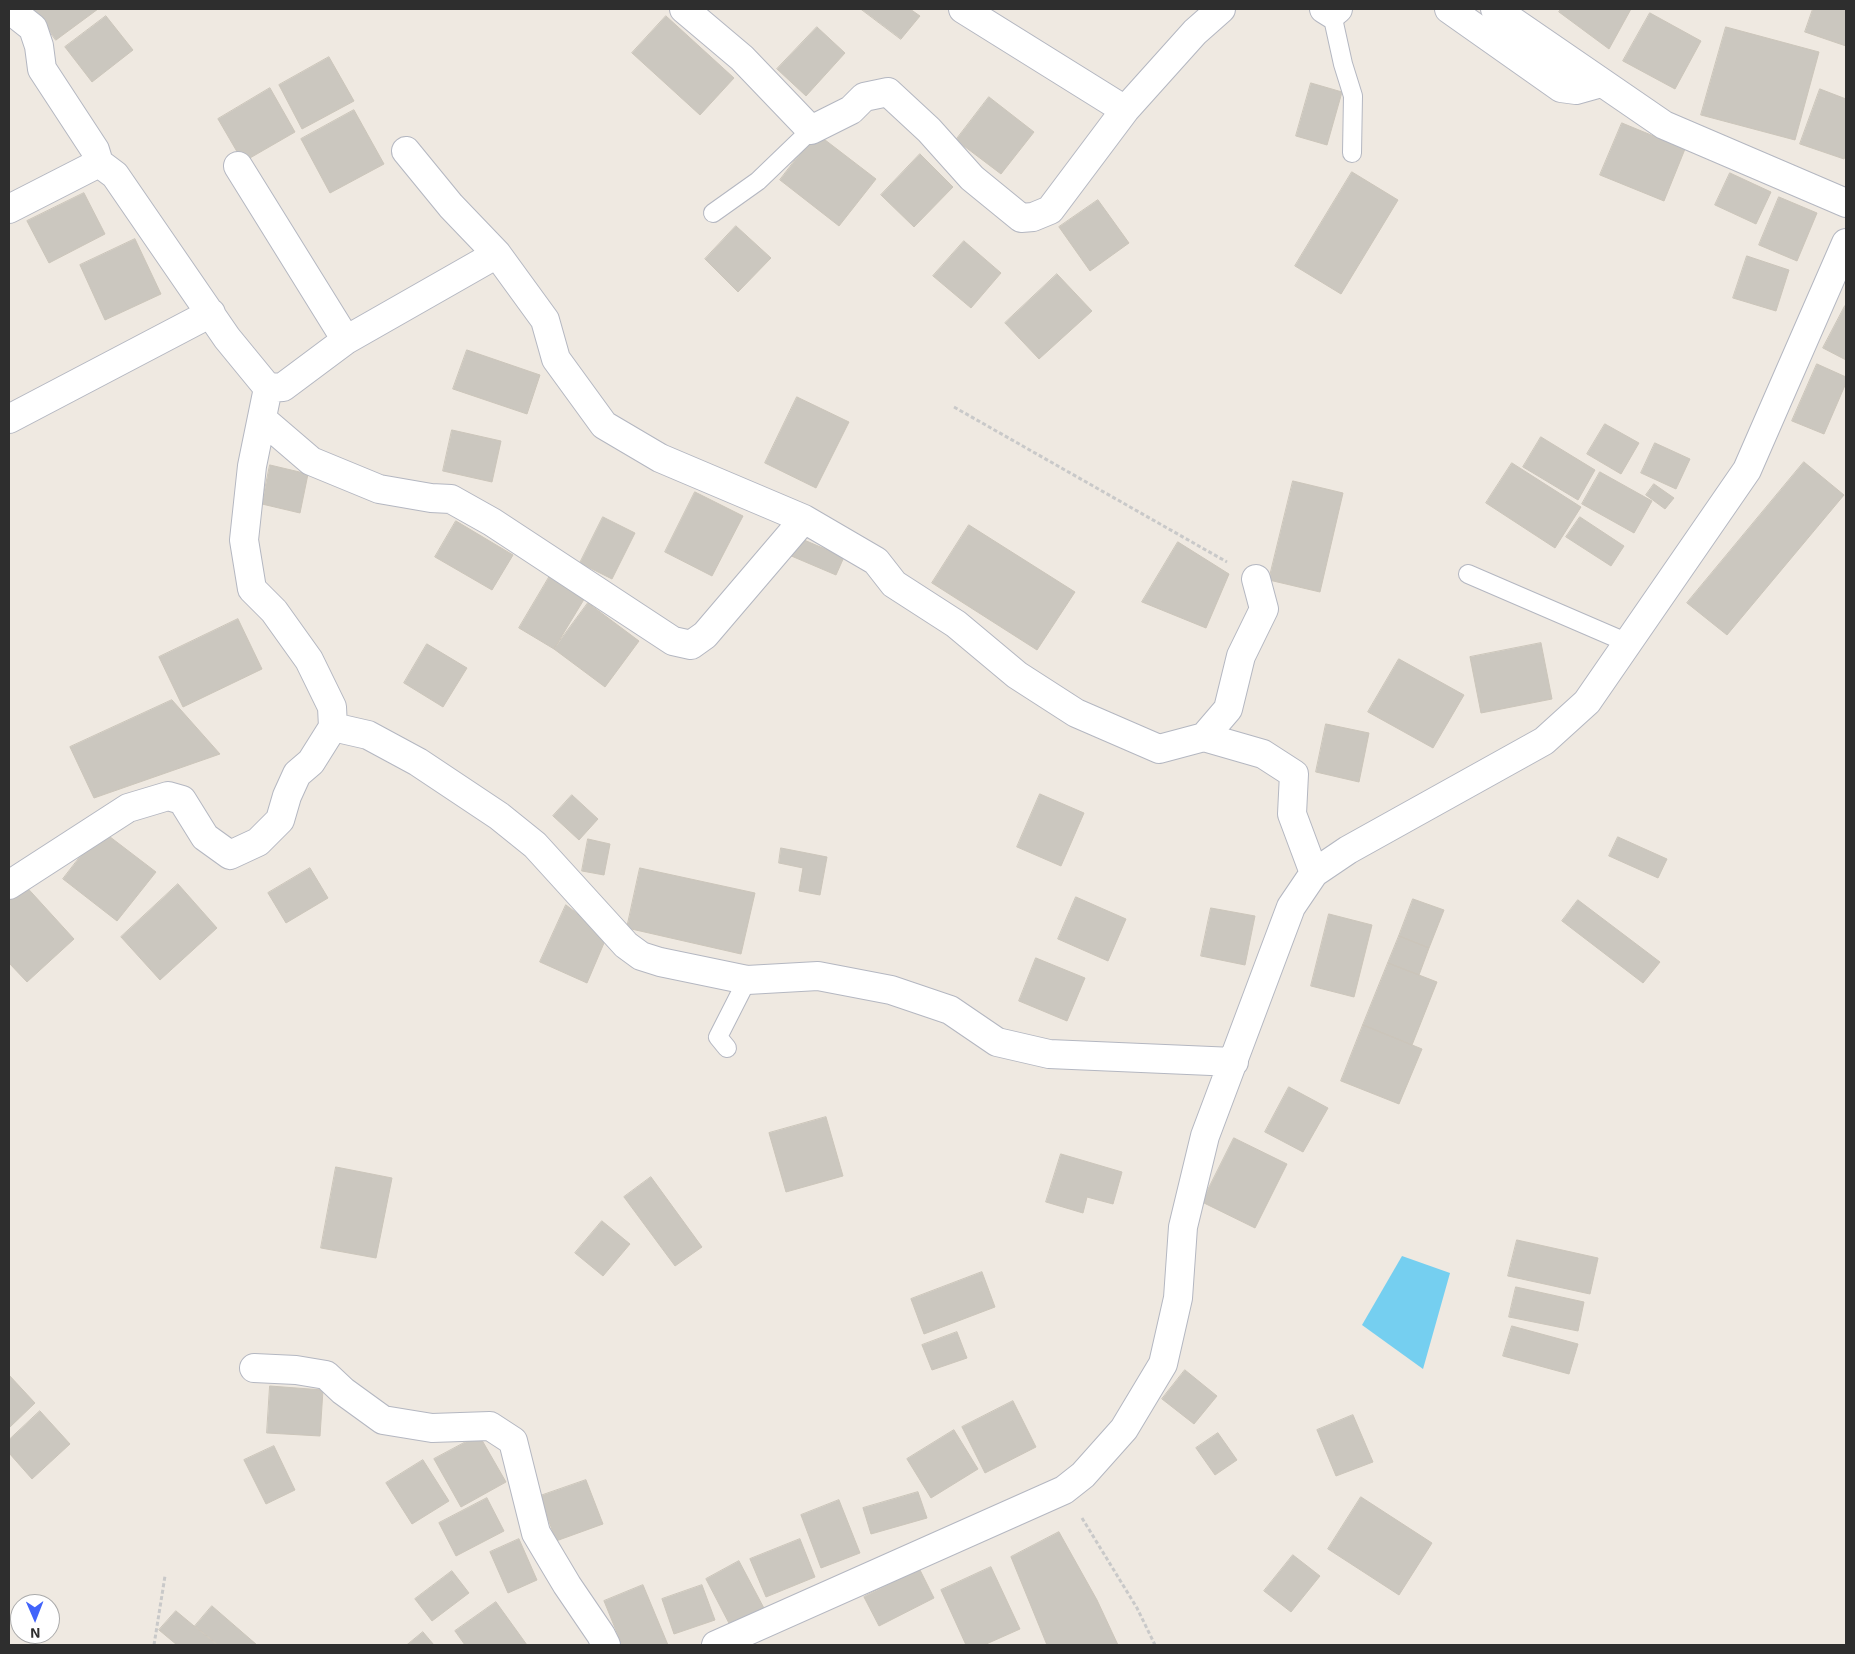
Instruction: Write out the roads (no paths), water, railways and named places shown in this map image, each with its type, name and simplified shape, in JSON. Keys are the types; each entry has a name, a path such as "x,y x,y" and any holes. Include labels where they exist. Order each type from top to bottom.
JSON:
{"street":[{"path":"9,9 33,28 40,46 42,69 95,150 99,163 115,175 228,338 268,388 252,466 244,540 252,589 274,611 309,660 332,707 333,727 311,762 297,774 287,796 280,820 258,842 230,854 205,837 182,800 168,796 128,808 9,886"},
{"path":"684,9 742,58 811,130 851,110 864,97 888,92 929,130 972,178 1021,218 1034,217 1050,210 1125,110 1195,32 1221,9"},
{"path":"963,9 1125,110"},
{"path":"1449,9 1561,88 1576,90 1601,83"},
{"path":"1495,9 1664,125 1846,203"},
{"path":"406,150 451,206 497,254 545,320 556,359 604,425 660,458 804,519 876,561 894,584 956,624 1017,675 1076,713 1159,749 1204,737 1263,754 1294,774 1292,814 1314,873"},
{"path":"9,209 99,163"},
{"path":"238,166 346,340"},
{"path":"716,1645 1064,1490 1083,1475 1124,1429 1163,1364 1178,1298 1184,1227 1205,1136 1290,907 1314,873 1348,850 1544,741 1587,702 1746,470 1846,243"},
{"path":"268,388 283,387 346,340 497,254"},
{"path":"9,419 211,313"},
{"path":"262,419 305,455 320,464 379,489 431,498 451,499 492,522 673,641 691,645 705,635 804,519"},
{"path":"1204,737 1228,709 1240,656 1264,609 1256,579"},
{"path":"333,727 368,735 418,762 499,816 535,845 626,945 641,956 660,962 747,980 818,976 891,990 950,1010 997,1042 1049,1054 1234,1062"},
{"path":"254,1368 296,1370 326,1376 383,1420 432,1428 490,1426 513,1441 536,1534 606,1645"}],"lane":[{"path":"1331,10 1343,64 1353,96 1354,128 1352,153"},
{"path":"713,213 758,181 811,130"},
{"path":"1468,574 1628,642"},
{"path":"727,1048 718,1037 747,980"}],"water":[{"path":"1402,1256 1450,1273 1423,1369 1362,1325"}]}
